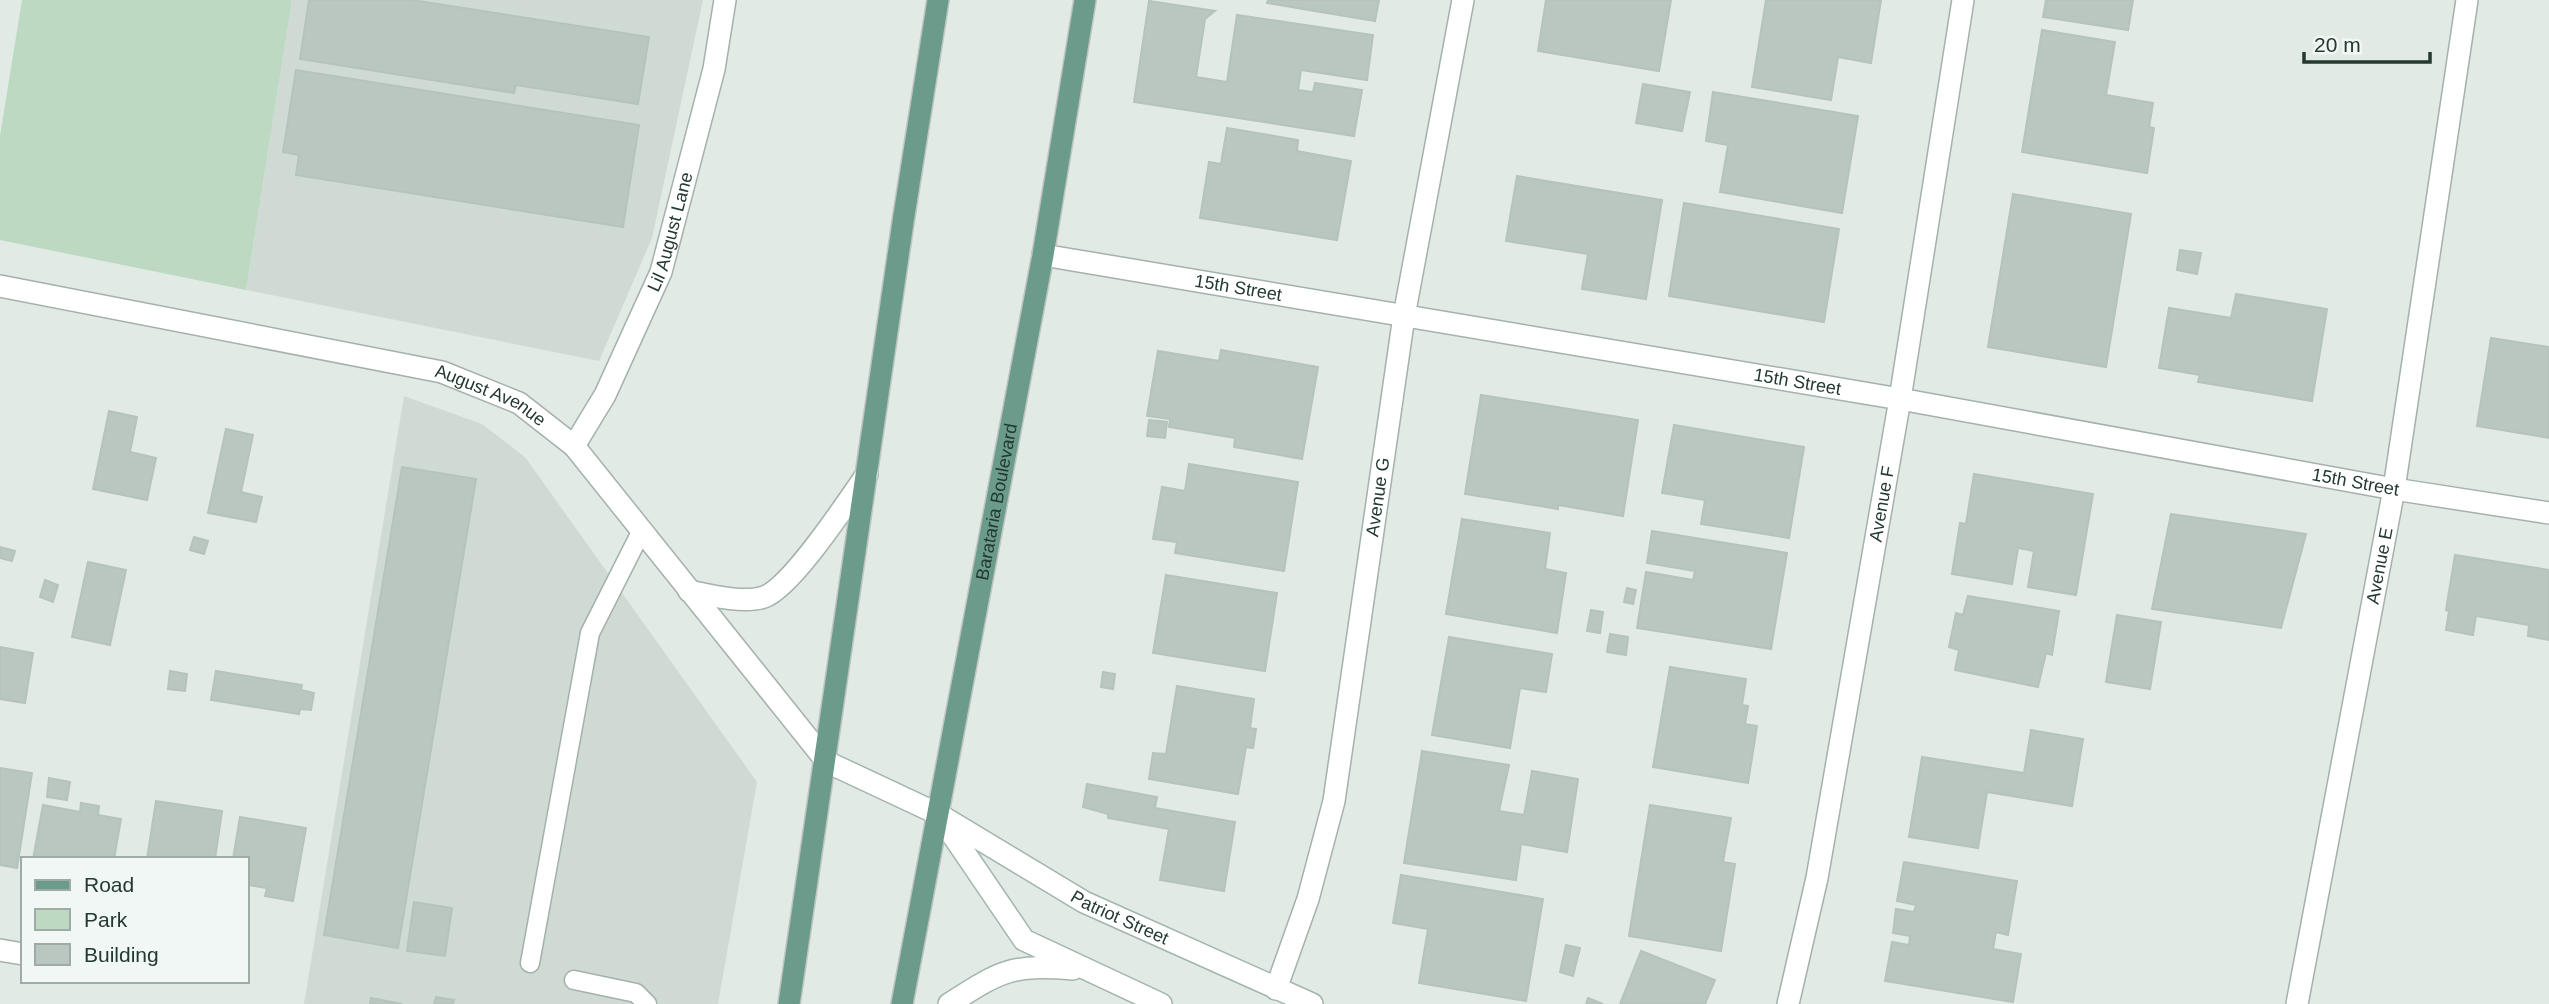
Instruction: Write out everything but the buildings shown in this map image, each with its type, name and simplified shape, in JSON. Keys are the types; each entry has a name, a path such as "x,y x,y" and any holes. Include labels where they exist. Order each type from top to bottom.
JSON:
{"main road":[{"path":"789,1004 827,762 903,222 939,0"},
{"name":"Barataria Boulevard","path":"902,1004 1043,255 1084,0"}],"street":[{"name":"Lil August Lane","path":"574,446 605,396 661,272 714,69 725,0"},
{"name":"Avenue G","path":"1276,989 1307,900 1334,801 1404,316 1463,0"},
{"name":"Avenue F","path":"1788,1004 1817,878 1900,399 1963,0"},
{"name":"Avenue E","path":"2297,1004 2394,489 2467,0"},
{"name":"15th Street","path":"1043,255 1900,399 2394,489 2549,513"},
{"name":"August Avenue","path":"0,285 442,372 519,403 574,446 827,762"},
{"path":"689,591 726,598 764,597 802,564 867,474"},
{"name":"Patriot Street","path":"827,762 938,814 1084,902 1312,1004"},
{"path":"938,814 1024,940 1161,1004"},
{"path":"0,950 21,954"},
{"path":"949,1004 1000,972 1037,966 1090,971"}],"lane":[{"path":"530,963 590,633 641,532"},
{"path":"574,980 636,993 647,1004"}],"shaded area":[{"path":"292,0 703,0 652,238 599,361 246,290"},
{"path":"404,396 482,424 525,457 757,782 718,1004 304,1004"}],"green space":[{"path":"22,0 292,0 246,290 0,240 0,136"}]}
